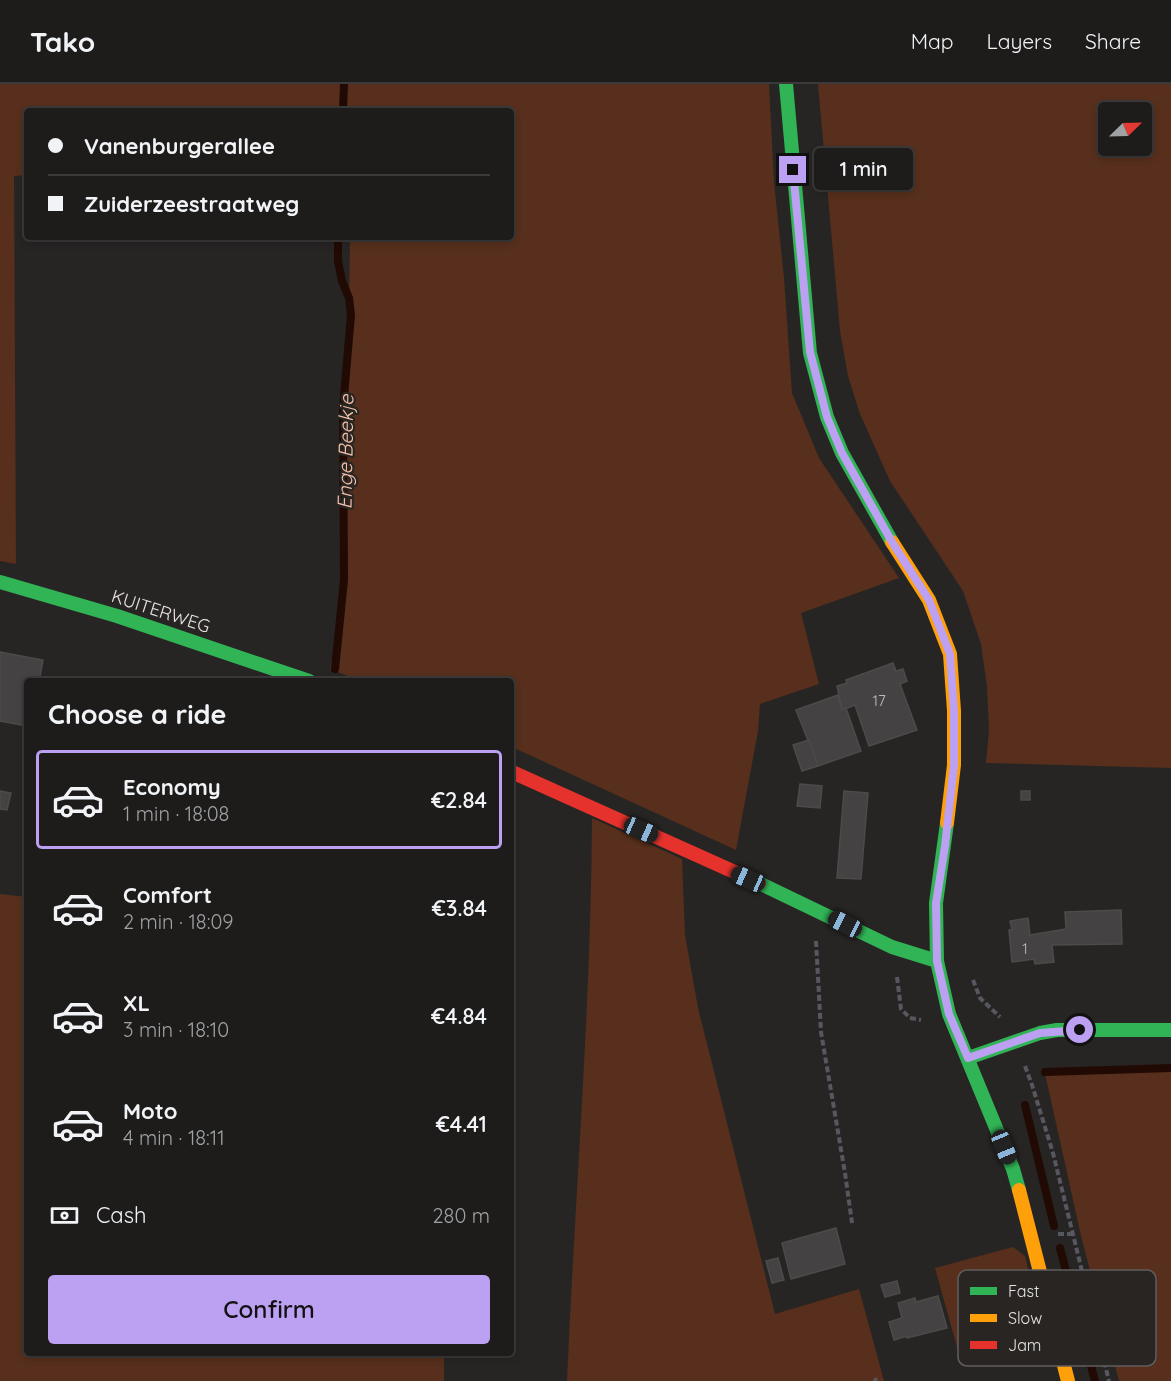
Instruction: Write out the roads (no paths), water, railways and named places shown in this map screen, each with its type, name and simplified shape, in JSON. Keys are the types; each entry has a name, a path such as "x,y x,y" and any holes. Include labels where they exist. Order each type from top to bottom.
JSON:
{"street":[{"path":"786,84 810,352 827,417 842,453 929,600 950,654 954,711 954,765 936,903 937,961 949,1014 1012,1169 1039,1270"},
{"name":"KUITERWEG","path":"0,582 138,622 300,678"},
{"path":"514,773 813,908 892,947 937,961"},
{"path":"968,1058 1040,1033 1057,1030 1171,1029"},
{"path":"1064,1366 1068,1381"}],"waterway":[{"name":"Enge Beekje","path":"343,108 344,84"},
{"name":"Enge Beekje","path":"335,669 344,580 343,408 351,315 349,298 342,281 338,261 338,240"},
{"path":"1045,1072 1171,1068"},
{"path":"1025,1105 1054,1226"},
{"path":"1060,1248 1066,1270"},
{"path":"1091,1366 1095,1381"}]}
